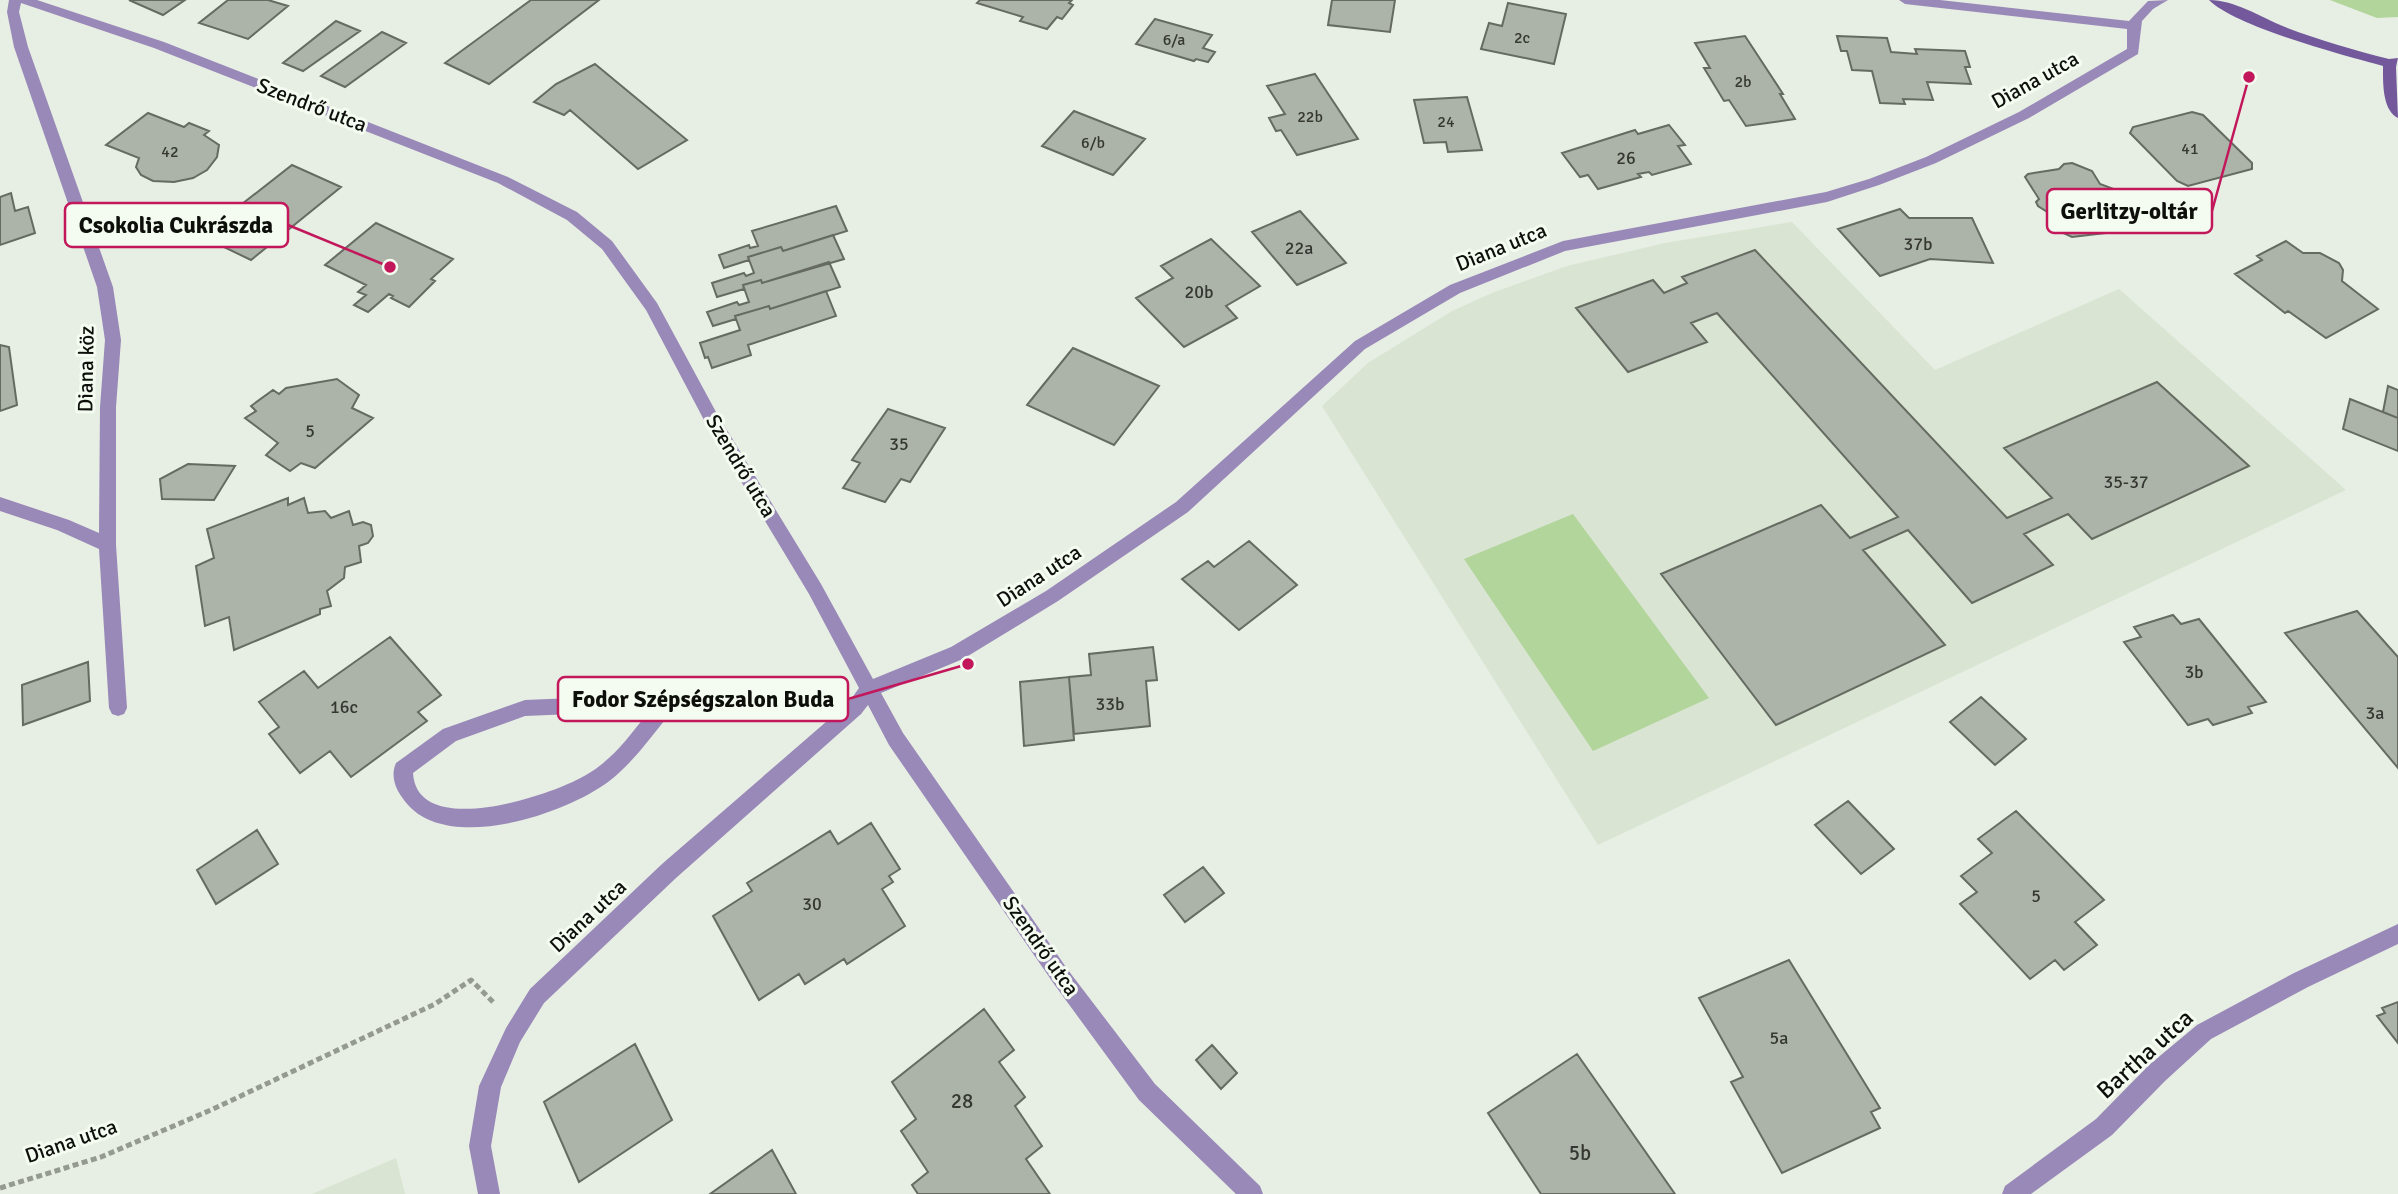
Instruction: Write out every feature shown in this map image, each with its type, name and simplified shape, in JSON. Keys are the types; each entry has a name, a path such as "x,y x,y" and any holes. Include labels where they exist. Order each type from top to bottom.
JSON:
{"street":[{"name":"Diana köz","path":"15,0 13,12 21,47 105,287 113,340 108,407 107,545 118,708"},
{"name":"Szendrő utca","path":"24,0 159,45 503,180 572,216 592,230 607,245 652,307 710,416 815,589 904,750 1061,977 1147,1092 1252,1194"},
{"path":"1905,0 2133,26 2140,13 2162,0"},
{"path":"2215,0 2311,42 2395,63 2391,95 2398,113"},
{"name":"Diana utca","path":"537,996 669,871 855,708 869,689 957,653 1052,596 1182,507 1360,345 1413,312 1455,289 1563,246 1827,197 1874,183 1931,160 2024,115 2133,51 2133,26"},
{"path":"0,504 62,525 107,545"},
{"path":"664,707 629,750 594,781 521,813 457,819 423,808 405,789 404,769 450,735 526,708 596,705 664,707 750,702 855,708"},
{"name":"Bartha utca","path":"2013,1194 2104,1126 2157,1073 2204,1032 2301,980 2398,934"},
{"path":"489,1194 480,1146 490,1086 513,1035 537,996"}],"path":[{"name":"Diana utca","path":"0,1188 101,1157 211,1110 435,1004 471,979 503,1012 537,996"}],"shaded area":[{"path":"1792,222 1935,370 2119,289 2346,490 1598,845 1322,406 1368,363 1452,311 1492,293 1567,266 1665,243"},
{"path":"396,1158 405,1194 312,1194"}],"green space":[{"path":"2330,0 2398,0 2398,17 2377,18"},
{"path":"1573,514 1709,698 1593,751 1464,559"}],"building":[{"path":"129,0 185,0 163,15"},
{"path":"228,0 268,0 288,6 248,39 199,23"},
{"path":"531,0 599,0 489,84 445,63"},
{"path":"980,0 1072,0 1069,3 1073,5 1062,19 1057,17 1047,29 1020,21 1023,17 977,3"},
{"path":"1332,0 1395,0 1390,32 1328,25"},
{"path":"1508,3 1566,14 1554,64 1481,49 1489,23 1502,26"},
{"path":"1155,19 1212,35 1203,48 1215,52 1208,62 1196,59 1194,61 1136,44"},
{"path":"336,21 360,31 303,71 283,63"},
{"path":"382,32 406,43 345,87 321,76"},
{"path":"1745,36 1783,94 1780,94 1795,119 1746,126 1729,100 1724,101 1704,68 1710,68 1695,43"},
{"path":"1837,36 1887,38 1891,52 1917,54 1915,49 1965,51 1970,67 1965,67 1971,84 1927,82 1933,100 1903,99 1905,104 1880,103 1872,71 1852,70 1847,51 1841,51"},
{"path":"595,64 687,140 638,169 570,110 564,115 534,102 556,84"},
{"path":"1315,74 1358,139 1297,155 1281,130 1276,131 1269,118 1285,114 1267,86"},
{"path":"1467,97 1482,150 1448,152 1446,142 1424,143 1414,100"},
{"path":"1074,111 1145,139 1113,175 1042,146"},
{"path":"2192,112 2203,115 2252,163 2252,169 2188,186 2177,181 2130,133 2133,127"},
{"path":"148,113 184,127 189,123 209,131 204,135 219,145 217,157 207,170 193,178 174,182 153,181 141,175 136,167 139,158 106,145"},
{"path":"1669,125 1685,145 1678,146 1691,164 1652,175 1649,172 1638,174 1641,177 1598,189 1588,175 1580,177 1562,153 1635,130 1638,134"},
{"path":"2072,163 2092,171 2100,184 2119,191 2122,200 2115,204 2124,218 2137,227 2136,230 2127,232 2119,228 2103,230 2106,233 2072,237 2059,231 2068,230 2055,213 2049,213 2038,206 2036,202 2039,199 2025,177"},
{"path":"292,165 341,187 251,260 201,236"},
{"path":"11,193 15,211 28,207 35,233 0,245 0,197"},
{"path":"836,206 847,231 783,251 781,247 724,268 719,255 749,245 750,248 758,246 752,231"},
{"path":"1900,209 1909,218 1972,218 1993,263 1930,259 1880,276 1838,229"},
{"path":"1300,211 1346,263 1297,285 1252,232"},
{"path":"376,223 453,259 431,279 435,281 409,307 391,298 393,296 389,294 368,312 354,305 366,295 358,292 366,285 325,265"},
{"path":"833,235 844,259 762,283 761,280 743,285 744,289 717,297 712,283 744,273 746,276 754,273 748,257 781,247 783,251"},
{"path":"1211,239 1260,286 1226,306 1237,318 1184,347 1136,298 1173,278 1161,266"},
{"path":"2286,241 2303,253 2320,253 2339,263 2343,270 2342,281 2378,309 2326,338 2288,311 2285,313 2235,274 2262,260 2257,256"},
{"path":"1755,250 2007,518 2052,498 2004,448 2157,382 2249,466 2092,539 2068,514 2024,534 2053,565 1972,603 1908,530 1863,550 1945,645 1776,725 1661,574 1821,505 1850,538 1898,517 1717,313 1691,323 1707,342 1628,372 1576,308 1653,280 1664,293 1687,283 1682,277"},
{"path":"829,262 840,287 770,309 769,306 735,316 736,319 713,326 707,312 737,302 739,305 749,302 743,285 761,280 762,283"},
{"path":"826,291 836,316 748,345 751,355 712,368 708,357 705,358 700,343 740,330 735,316 769,306 770,309"},
{"path":"0,345 9,347 17,405 0,411"},
{"path":"1073,348 1159,386 1114,445 1027,405"},
{"path":"337,379 359,395 352,408 373,418 315,468 301,463 290,471 266,455 278,443 245,418 256,411 251,406 273,390 279,394 286,388"},
{"path":"2388,386 2398,390 2398,418 2383,412"},
{"path":"2350,399 2398,418 2398,451 2343,429"},
{"path":"888,409 945,428 910,482 901,479 885,502 843,488 860,463 852,460"},
{"path":"188,464 235,466 214,500 162,499 160,479"},
{"path":"288,498 288,505 304,498 308,513 325,511 331,518 349,511 353,525 363,522 371,525 373,536 368,543 359,546 361,562 345,567 344,578 327,591 331,606 320,609 320,614 234,650 229,617 205,626 196,566 214,558 207,529"},
{"path":"1249,541 1297,585 1239,630 1182,579 1208,561 1214,567"},
{"path":"2357,611 2398,657 2398,768 2285,633"},
{"path":"2173,615 2181,624 2199,619 2266,702 2248,707 2252,713 2213,725 2208,719 2188,725 2124,642 2141,637 2134,627"},
{"path":"390,637 441,695 418,712 427,721 351,777 330,751 300,773 269,734 279,727 259,702 304,671 318,688"},
{"path":"1153,647 1157,680 1146,681 1150,726 1074,734 1069,677 1091,675 1089,654"},
{"path":"88,662 90,701 23,725 22,685"},
{"path":"1069,677 1074,740 1024,746 1020,682"},
{"path":"1981,697 2026,739 1995,765 1950,722"},
{"path":"1848,801 1894,849 1861,874 1815,825"},
{"path":"2016,811 2104,900 2075,922 2097,945 2064,970 2055,960 2030,979 1960,904 1977,892 1961,876 1992,853 1978,839"},
{"path":"871,823 900,869 889,876 893,882 882,889 905,926 847,964 844,959 805,984 799,974 759,1000 713,916 752,891 747,883 830,831 838,844"},
{"path":"257,830 278,864 216,904 197,870"},
{"path":"1203,867 1224,893 1185,922 1164,895"},
{"path":"1789,960 1880,1108 1871,1112 1880,1128 1782,1173 1731,1082 1743,1077 1699,998"},
{"path":"2398,1002 2398,1043 2377,1016 2385,1013 2382,1008"},
{"path":"984,1009 1014,1050 999,1062 1025,1097 1015,1106 1042,1146 1026,1159 1050,1194 918,1194 912,1185 928,1172 901,1131 916,1119 892,1082"},
{"path":"635,1044 672,1120 579,1182 544,1102"},
{"path":"1212,1045 1237,1073 1221,1089 1196,1060"},
{"path":"1577,1054 1675,1194 1541,1194 1488,1113"},
{"path":"772,1150 796,1194 710,1194"}],"place":[{"name":"Gerlitzy-oltár","path":"2249,77"},
{"name":"Csokolia Cukrászda","path":"390,267"},
{"name":"Fodor Szépségszalon Buda","path":"968,664"}]}
